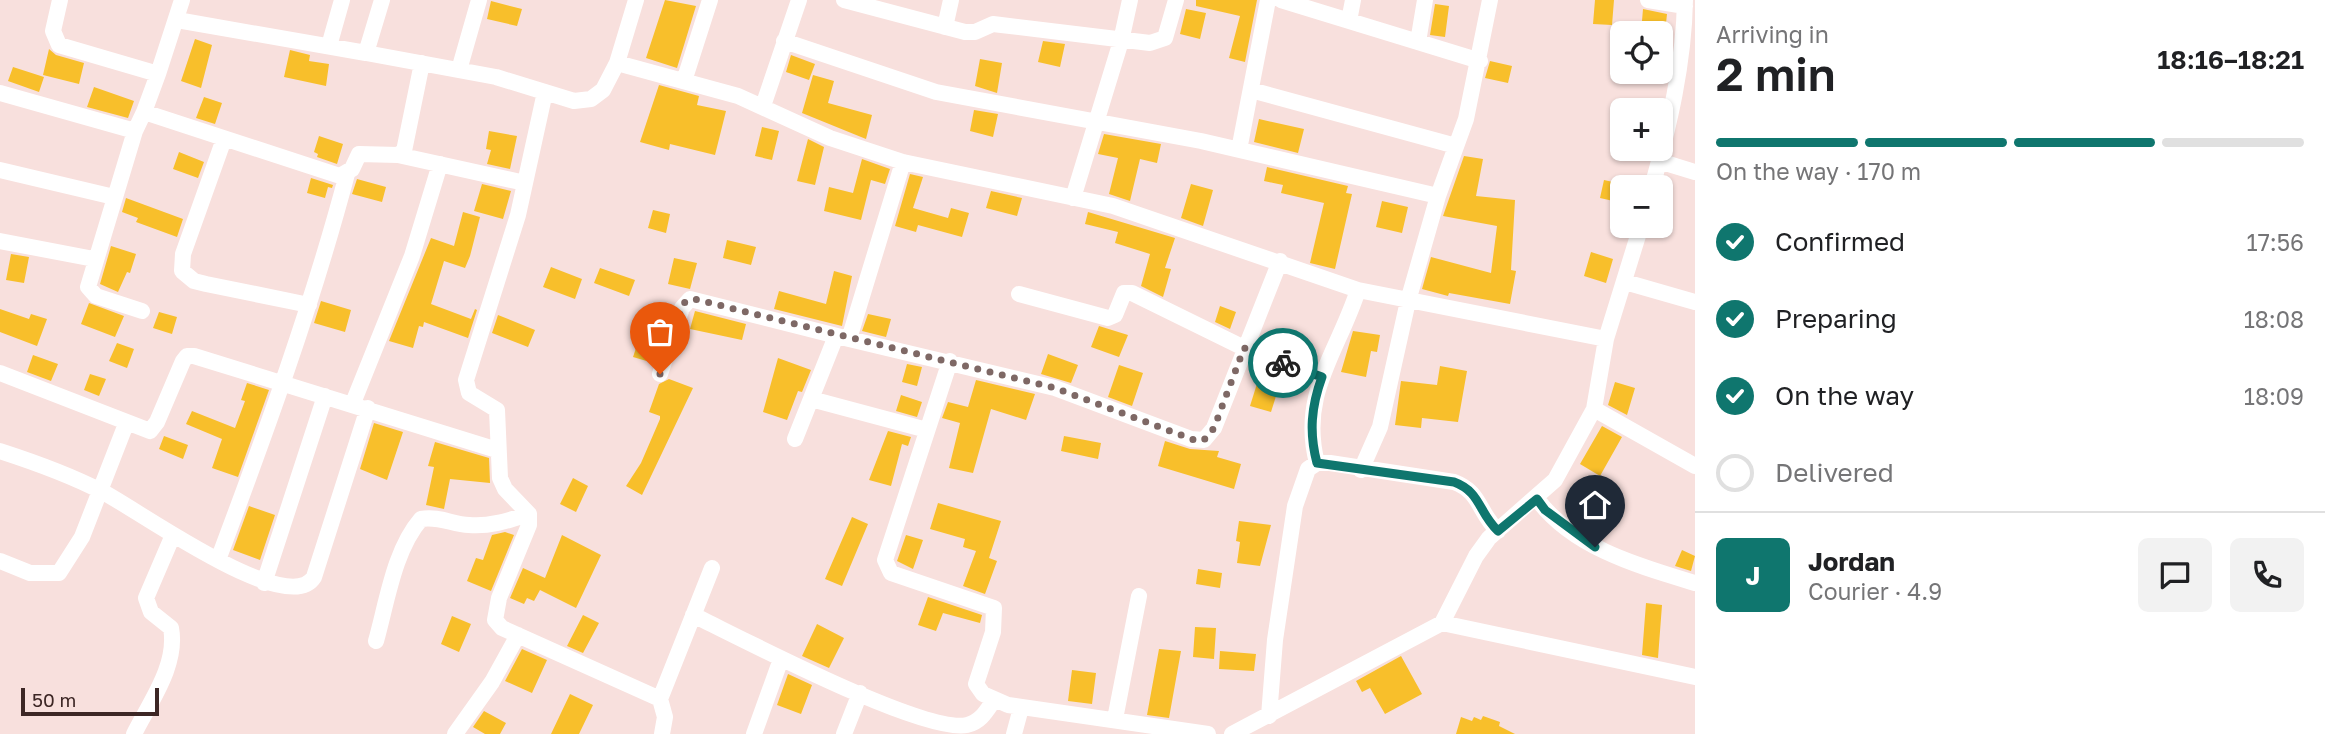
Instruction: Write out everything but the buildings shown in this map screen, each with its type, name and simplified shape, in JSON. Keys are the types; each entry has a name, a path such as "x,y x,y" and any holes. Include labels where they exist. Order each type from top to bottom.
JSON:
{"street":[{"path":"60,0 52,31 59,45 158,74"},
{"path":"142,311 90,292 88,287 94,259 135,131 158,74 182,0"},
{"path":"329,46 341,0"},
{"path":"366,53 382,0"},
{"path":"459,70 479,0"},
{"path":"177,20 459,70 575,101 592,99 603,90 617,63 636,0"},
{"path":"684,80 710,0"},
{"path":"762,106 799,0"},
{"path":"844,0 945,27 975,32 993,24 1150,43 1165,38 1176,0"},
{"path":"945,27 951,0"},
{"path":"1073,198 1121,41 1130,0"},
{"path":"1239,150 1268,0"},
{"path":"1281,0 1480,61"},
{"path":"1349,21 1353,0"},
{"path":"1418,43 1425,0"},
{"path":"1362,470 1380,427 1408,301 1480,61 1490,0"},
{"path":"1648,0 1685,3 1678,80 1673,101"},
{"path":"784,41 936,92 1096,120 1438,196"},
{"path":"398,155 407,142 422,63"},
{"path":"617,63 684,80 762,106 831,138 903,162 1112,206 1280,261 1358,290 1606,339"},
{"path":"1251,90 1456,146"},
{"path":"529,514 505,489 500,478 500,421 497,410 474,397 466,380 515,227 545,92"},
{"path":"0,93 135,131"},
{"path":"144,112 331,175 347,174"},
{"path":"224,139 183,254 182,271 194,281 309,305"},
{"path":"218,559 284,382 347,174 359,154 398,155 525,183"},
{"path":"1655,175 1659,161 1695,172"},
{"path":"795,439 811,399 843,337 903,162"},
{"path":"0,451 102,491 173,535 264,583 299,589 310,584 360,406 412,256 440,164"},
{"path":"0,170 114,197"},
{"path":"1232,734 1443,623 1476,556 1498,531 1537,499 1566,465 1594,409 1606,339 1638,238"},
{"path":"0,241 94,259"},
{"path":"660,374 682,308 690,299 1055,388 1197,441 1204,440 1214,428 1280,261"},
{"path":"1625,282 1695,303"},
{"path":"1317,463 1311,417 1322,377 1358,290"},
{"path":"1019,294 1108,318 1115,315 1124,293 1132,293 1244,348 1322,377"},
{"path":"0,373 127,424 151,430 187,356 284,382 498,450"},
{"path":"950,361 885,561 886,568 891,573 994,608 993,632 976,684 983,694 994,700 1021,708 1208,734"},
{"path":"264,583 325,396"},
{"path":"811,399 927,430"},
{"path":"1594,409 1695,467"},
{"path":"0,561 30,573 59,573 82,537 127,424"},
{"path":"1269,716 1275,640 1295,506 1301,480 1308,469 1317,463 1441,479 1468,487 1476,496 1484,518 1498,531"},
{"path":"1537,499 1545,510 1595,547 1695,583"},
{"path":"529,514 524,540 496,610 495,620 502,628 660,699"},
{"path":"376,641 404,548 421,519 434,517 473,526 529,514"},
{"path":"134,734 169,664 172,649 171,628 151,612 146,598 173,535"},
{"path":"662,734 665,717 660,699 712,568"},
{"path":"1115,719 1139,596"},
{"path":"693,615 782,659 860,693 956,725 977,721 994,700"},
{"path":"1443,623 1695,677"},
{"path":"455,734 492,682 518,635"},
{"path":"754,734 782,659"},
{"path":"844,734 860,693"},
{"path":"1014,734 1021,708"}],"way so far":[{"path":"660,374 682,308 685,302 694,299 1055,388 1197,441 1204,440 1214,428 1244,348 1283,363"}],"route":[{"path":"1283,363 1322,377 1312,409 1311,425 1312,446 1317,463 1441,479 1468,487 1476,496 1484,518 1498,531 1537,499 1545,510 1595,547"}]}
